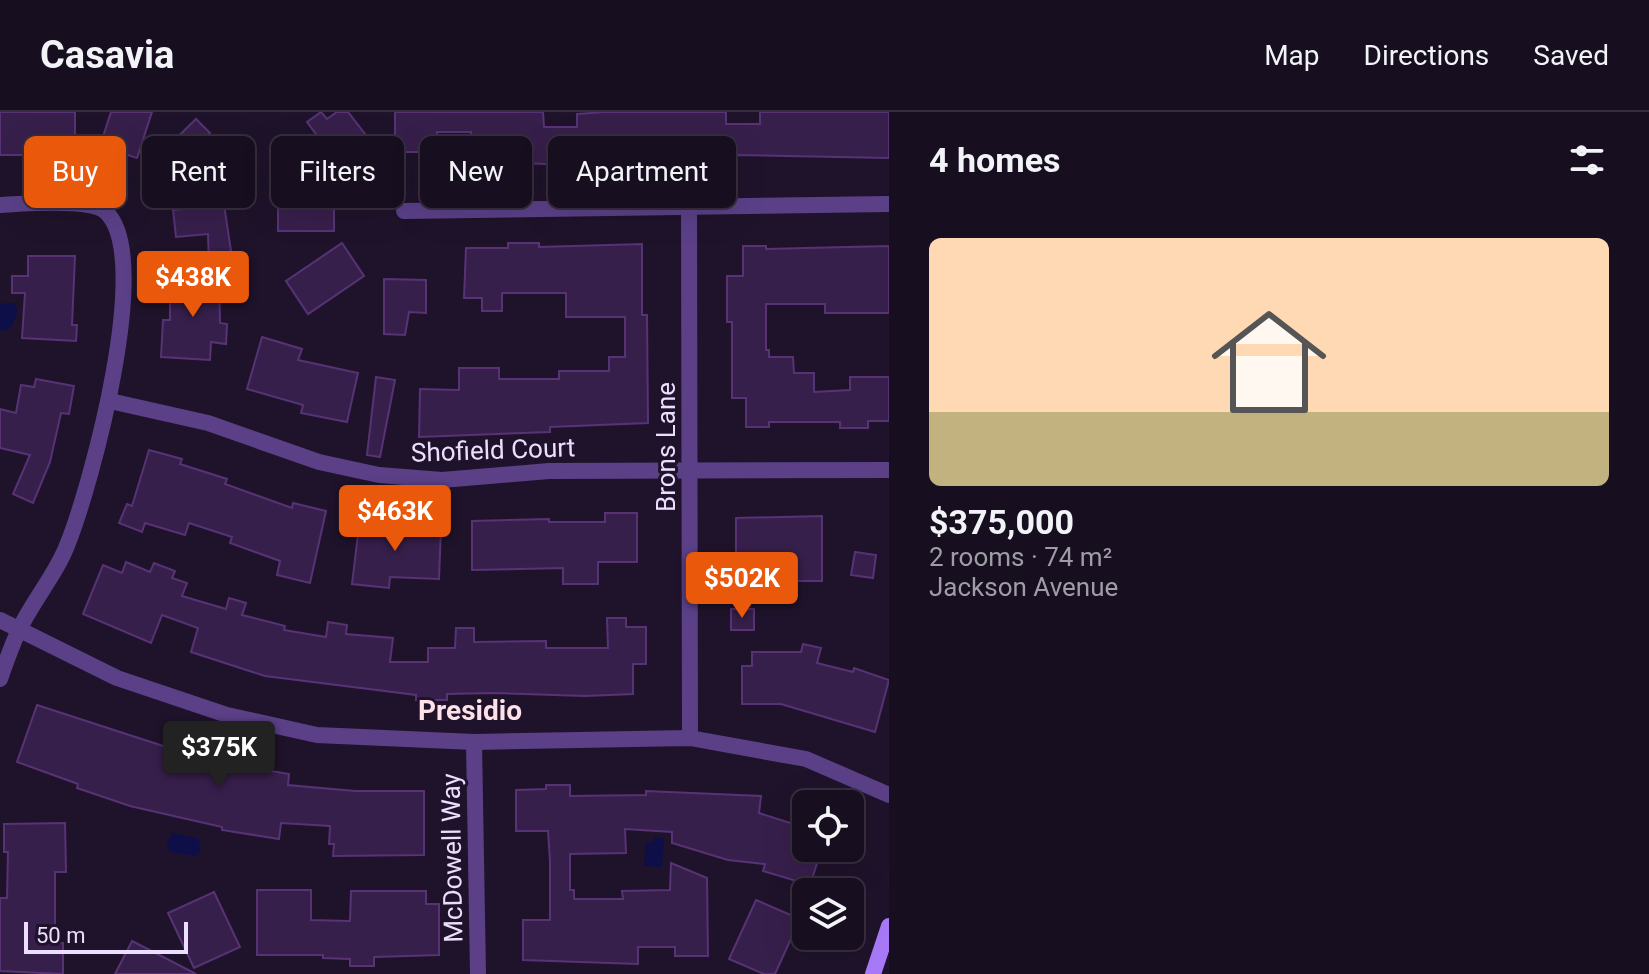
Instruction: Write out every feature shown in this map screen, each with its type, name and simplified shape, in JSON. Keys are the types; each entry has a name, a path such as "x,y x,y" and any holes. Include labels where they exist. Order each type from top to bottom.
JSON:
{"street":[{"path":"0,205 87,204 107,212 122,239 117,367 110,401 68,545 19,630 0,679"},
{"path":"736,204 889,204"},
{"path":"404,211 548,207"},
{"name":"Brons Lane","path":"689,208 690,738"},
{"name":"Shofield Court","path":"110,401 208,423 319,462 379,475 442,480 549,471 889,470"},
{"path":"0,620 117,678 227,715 317,735 474,742 690,738 806,759 889,795"},
{"name":"McDowell Way","path":"474,742 478,974"},
{"path":"873,974 889,926"}],"shaded area":[{"path":"14,303 18,310 11,328 0,331 0,304"},
{"path":"173,833 199,839 200,852 196,856 169,852 167,841"},
{"path":"654,837 664,838 662,867 644,866 646,842 653,843"}],"building":[{"path":"0,112 75,112 75,136 24,136 24,155 0,155"},
{"path":"111,112 152,112 137,158 126,154 126,136 103,136"},
{"path":"321,112 327,119 337,112 348,112 367,136 317,136 307,122"},
{"path":"395,112 543,112 544,127 577,127 577,114 604,112 726,112 726,124 760,124 760,112 889,112 889,158 736,155 736,136 548,136 548,164 532,163 532,136 471,136 471,132 437,132 437,136 420,136 420,152 404,152 404,136 395,136"},
{"path":"196,119 210,133 207,136 179,136"},
{"path":"224,208 233,264 209,265 208,234 176,237 173,210"},
{"path":"278,208 334,208 334,231 278,231"},
{"path":"342,243 364,276 308,314 286,281"},
{"path":"508,243 539,243 539,247 642,244 642,315 647,315 648,423 550,427 550,432 419,437 420,389 459,390 459,368 499,368 499,379 559,379 559,371 609,371 609,357 625,357 625,317 566,317 566,293 502,293 502,311 482,311 482,298 464,298 466,248 508,248"},
{"path":"743,246 766,246 766,249 889,246 889,313 825,313 825,304 766,304 766,350 769,350 769,357 793,357 794,373 814,373 814,392 850,390 850,377 889,377 889,421 868,421 868,428 840,428 840,422 769,422 769,427 746,427 746,398 732,398 732,322 727,322 727,276 743,276"},
{"path":"28,256 75,256 72,325 77,325 76,341 22,338 25,293 12,293 12,276 28,276"},
{"path":"170,277 219,277 220,323 227,324 226,344 211,342 210,360 161,357 163,320 170,320"},
{"path":"384,279 426,280 426,313 409,312 405,335 384,334"},
{"path":"262,337 302,349 298,360 358,373 347,422 301,413 303,405 247,389"},
{"path":"376,377 395,380 380,457 367,455"},
{"path":"36,379 74,386 69,414 61,413 50,462 33,503 13,494 30,455 0,448 0,409 16,413 21,385 34,387"},
{"path":"149,450 182,459 180,464 227,479 225,484 292,508 293,503 326,511 310,583 277,575 280,561 230,543 232,537 189,523 185,535 145,523 142,532 119,523 127,504 132,506"},
{"path":"605,513 637,513 637,562 598,562 598,584 563,584 563,568 472,570 472,521 549,519 549,522 605,522"},
{"path":"822,516 822,581 781,581 781,572 736,572 736,518"},
{"path":"360,518 397,522 396,526 441,527 439,579 390,577 389,588 352,584"},
{"path":"855,552 876,555 873,578 851,575"},
{"path":"126,562 150,572 154,563 175,571 172,578 187,583 182,596 226,609 229,598 246,603 242,615 285,626 284,630 326,637 328,622 347,625 346,634 393,638 390,662 428,662 428,648 455,648 456,628 474,628 474,642 546,641 546,648 608,648 607,618 626,618 626,627 646,627 646,664 633,664 633,694 585,696 447,694 447,700 416,700 416,695 265,676 191,652 198,628 162,615 151,643 83,614 103,565 122,573"},
{"path":"731,609 754,609 754,630 731,630"},
{"path":"803,644 821,648 817,663 853,672 854,668 889,680 875,732 781,704 742,704 742,666 752,666 752,652 801,652"},
{"path":"37,705 197,757 258,772 259,769 289,774 288,785 355,791 424,791 424,855 333,856 334,844 329,844 330,826 281,823 279,839 222,830 222,827 130,806 77,788 78,784 17,762"},
{"path":"546,785 570,785 570,796 646,795 646,791 761,796 759,813 792,824 792,862 817,862 812,878 792,880 763,871 765,864 728,860 672,843 672,832 625,829 626,853 570,854 570,890 574,890 574,899 623,899 622,891 670,890 671,863 707,878 708,956 675,956 675,947 638,947 638,964 523,960 523,920 550,920 550,861 548,831 516,831 516,790 546,789"},
{"path":"65,823 66,872 55,872 55,943 63,943 63,974 0,971 0,898 7,898 8,852 4,852 4,824"},
{"path":"257,890 311,890 311,920 350,921 351,891 426,891 426,904 439,904 439,955 374,957 374,966 350,966 350,959 323,958 323,955 257,955"},
{"path":"214,892 240,947 194,968 168,913"},
{"path":"756,900 792,916 792,937 775,974 764,974 729,959"},
{"path":"132,941 196,974 115,974"}],"district":[{"name":"Presidio","path":"470,710"}]}
